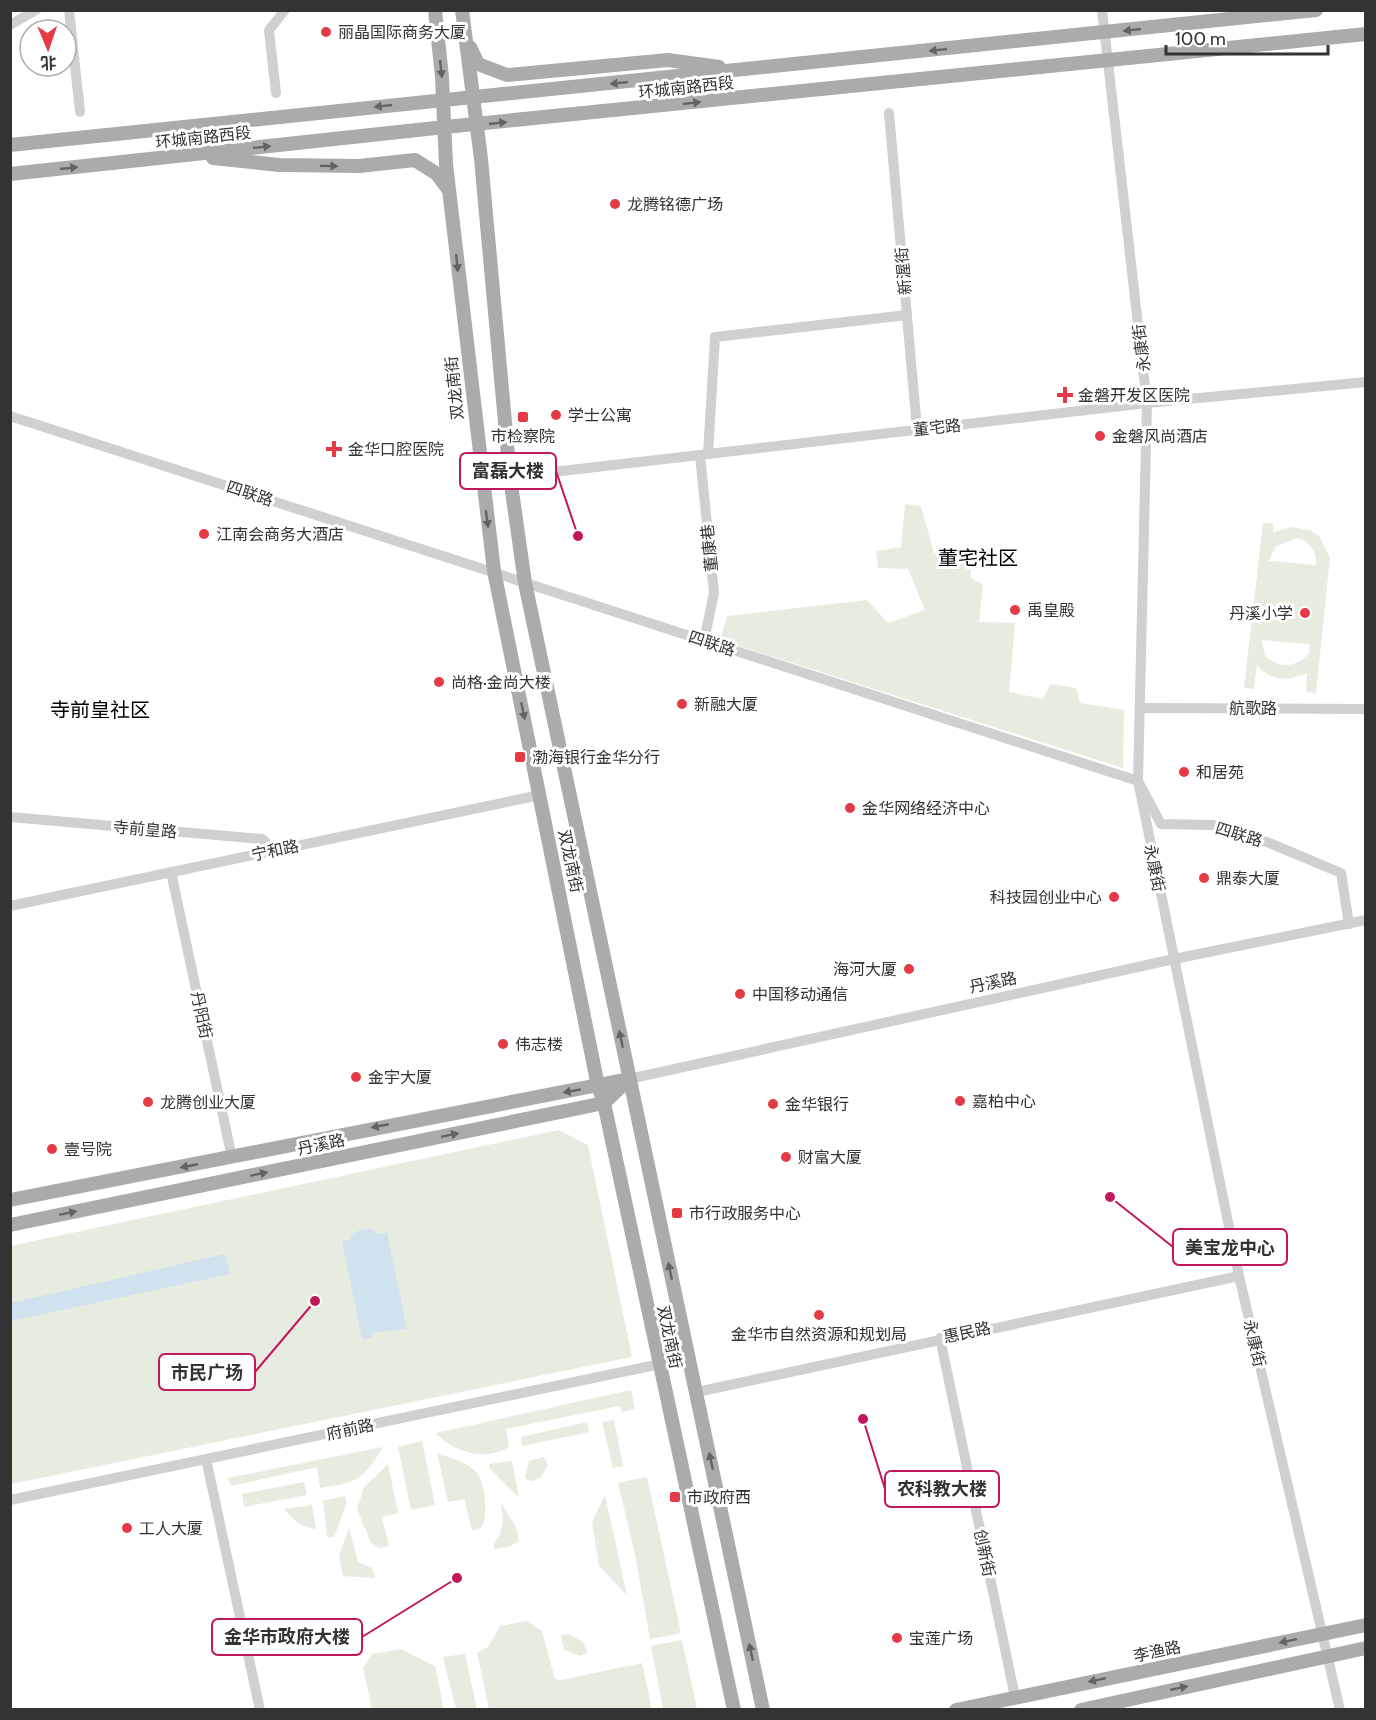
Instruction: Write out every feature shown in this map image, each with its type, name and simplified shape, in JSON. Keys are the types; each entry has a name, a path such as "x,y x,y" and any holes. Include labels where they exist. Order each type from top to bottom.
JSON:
{"main road":[{"name":"双龙南街","path":"435,10 444,100 449,191 494,571 598,1086 604,1103 734,1710"},
{"name":"双龙南街","path":"462,10 476,126 510,477 525,583 763,1710"},
{"name":"环城南路西段","path":"10,145 1316,10"},
{"name":"环城南路西段","path":"10,174 445,127 476,126 1365,34"},
{"path":"466,38 478,64 507,75 668,60 739,70"},
{"path":"187,155 279,165 359,166 415,160 437,174 449,191"},
{"path":"604,1103 629,1078"},
{"name":"丹溪路","path":"10,1200 232,1158 397,1123 598,1086 629,1078"},
{"name":"丹溪路","path":"10,1225 604,1103"},
{"name":"李渔路","path":"956,1710 1365,1625"},
{"path":"1081,1710 1365,1648"}],"street":[{"path":"10,25 36,10"},
{"path":"276,93 269,30 285,10"},
{"name":"永康街","path":"1102,10 1148,403 1138,781 1239,1276 1340,1710"},
{"path":"70,11 80,112"},
{"name":"新渥街","path":"889,113 917,429"},
{"name":"董康巷","path":"704,641 714,593 704,455 715,337 907,315"},
{"name":"董宅路","path":"510,477 1148,403 1365,382"},
{"name":"四联路","path":"10,416 1138,781 1161,825 1213,825 1267,842 1341,873 1349,924"},
{"name":"航歌路","path":"1140,708 1365,709"},
{"name":"宁和路","path":"10,906 540,795"},
{"name":"寺前皇路","path":"10,817 262,839 275,850"},
{"name":"丹阳街","path":"171,872 232,1158"},
{"name":"丹溪路","path":"629,1078 1174,959 1365,920"},
{"name":"惠民路","path":"697,1392 940,1338 1239,1276"},
{"name":"创新街","path":"940,1338 1015,1697"},
{"name":"府前路","path":"10,1500 689,1358"},
{"path":"206,1459 260,1710"}],"shaded area":[{"path":"905,504 921,506 934,553 970,558 971,578 983,585 979,622 1015,623 1009,692 1043,699 1050,684 1076,688 1080,703 1124,710 1123,768 720,640 727,616 867,600 888,623 925,610 908,569 878,568 876,551 901,547"},
{"path":"1263,523 1273,523 1273,532 1292,527 1310,530 1319,536 1330,558 1316,693 1306,692 1307,673 1293,678 1280,678 1268,675 1257,665 1254,689 1244,688","holes":["1297,538 1312,548 1316,565 1269,561 1275,547","1262,640 1310,644 1309,653 1299,662 1282,665 1265,656"]},
{"path":"559,1130 588,1145 632,1357 11,1484 10,1246"},
{"path":"631,1390 635,1409 622,1412 619,1406 506,1429 509,1447 491,1454 460,1450 436,1433"},
{"path":"614,1420 623,1466 613,1468 602,1422"},
{"path":"587,1422 589,1432 522,1446 521,1437"},
{"path":"422,1441 435,1505 411,1510 398,1447"},
{"path":"383,1447 370,1466 358,1478 333,1486 320,1488 317,1467 231,1486 228,1478"},
{"path":"437,1453 467,1465 478,1475 483,1488 485,1519 478,1529 472,1531 464,1499 448,1502"},
{"path":"544,1457 548,1465 541,1477 533,1481 527,1480 525,1476 529,1461"},
{"path":"512,1461 519,1498 489,1468 489,1464"},
{"path":"388,1464 398,1513 382,1517 389,1546 380,1548 371,1543 357,1509 364,1487"},
{"path":"647,1477 681,1633 650,1639 635,1554 618,1483"},
{"path":"304,1482 307,1495 244,1507 242,1494"},
{"path":"605,1495 627,1595 599,1566 592,1522"},
{"path":"345,1496 347,1502 334,1537 327,1537 323,1501"},
{"path":"500,1501 516,1527 519,1541 509,1547 494,1549 494,1543 503,1523"},
{"path":"312,1505 316,1529 298,1522 284,1509"},
{"path":"349,1528 358,1562 372,1568 375,1578 343,1576 339,1556"},
{"path":"527,1621 542,1631 555,1679 561,1680 642,1663 652,1709 489,1709 477,1653 488,1647 500,1626"},
{"path":"568,1634 583,1642 588,1653 579,1656 564,1650 561,1635"},
{"path":"682,1640 697,1709 663,1709 651,1646"},
{"path":"401,1649 435,1666 444,1709 372,1709 363,1668 372,1654"},
{"path":"465,1654 477,1709 456,1709 443,1657"}],"water":[{"path":"362,1229 372,1230 379,1234 387,1233 407,1329 372,1333 372,1338 362,1339 342,1241 350,1240 353,1234"},
{"path":"225,1254 230,1274 11,1321 11,1303"}],"place":[{"name":"丽晶国际商务大厦","path":"326,32"},
{"name":"龙腾铭德广场","path":"615,204"},
{"name":"金磐开发区医院","path":"1065,395"},
{"name":"学士公寓","path":"556,415"},
{"name":"市检察院","path":"523,417"},
{"name":"金磐风尚酒店","path":"1100,436"},
{"name":"金华口腔医院","path":"334,449"},
{"name":"江南会商务大酒店","path":"204,534"},
{"name":"富磊大楼","path":"578,536"},
{"name":"禹皇殿","path":"1015,610"},
{"name":"丹溪小学","path":"1305,613"},
{"name":"尚格·金尚大楼","path":"439,682"},
{"name":"新融大厦","path":"682,704"},
{"name":"渤海银行金华分行","path":"520,757"},
{"name":"和居苑","path":"1184,772"},
{"name":"金华网络经济中心","path":"850,808"},
{"name":"鼎泰大厦","path":"1204,878"},
{"name":"科技园创业中心","path":"1114,897"},
{"name":"海河大厦","path":"909,969"},
{"name":"中国移动通信","path":"740,994"},
{"name":"伟志楼","path":"503,1044"},
{"name":"金宇大厦","path":"356,1077"},
{"name":"嘉柏中心","path":"960,1101"},
{"name":"龙腾创业大厦","path":"148,1102"},
{"name":"金华银行","path":"773,1104"},
{"name":"壹号院","path":"52,1149"},
{"name":"财富大厦","path":"786,1157"},
{"name":"美宝龙中心","path":"1110,1197"},
{"name":"市行政服务中心","path":"677,1213"},
{"name":"市民广场","path":"315,1301"},
{"name":"金华市自然资源和规划局","path":"819,1315"},
{"name":"农科教大楼","path":"863,1419"},
{"name":"市政府西","path":"675,1497"},
{"name":"工人大厦","path":"127,1528"},
{"name":"金华市政府大楼","path":"457,1578"},
{"name":"宝莲广场","path":"897,1638"}],"district":[{"name":"董宅社区","path":"978,558"},
{"name":"寺前皇社区","path":"100,710"}]}
